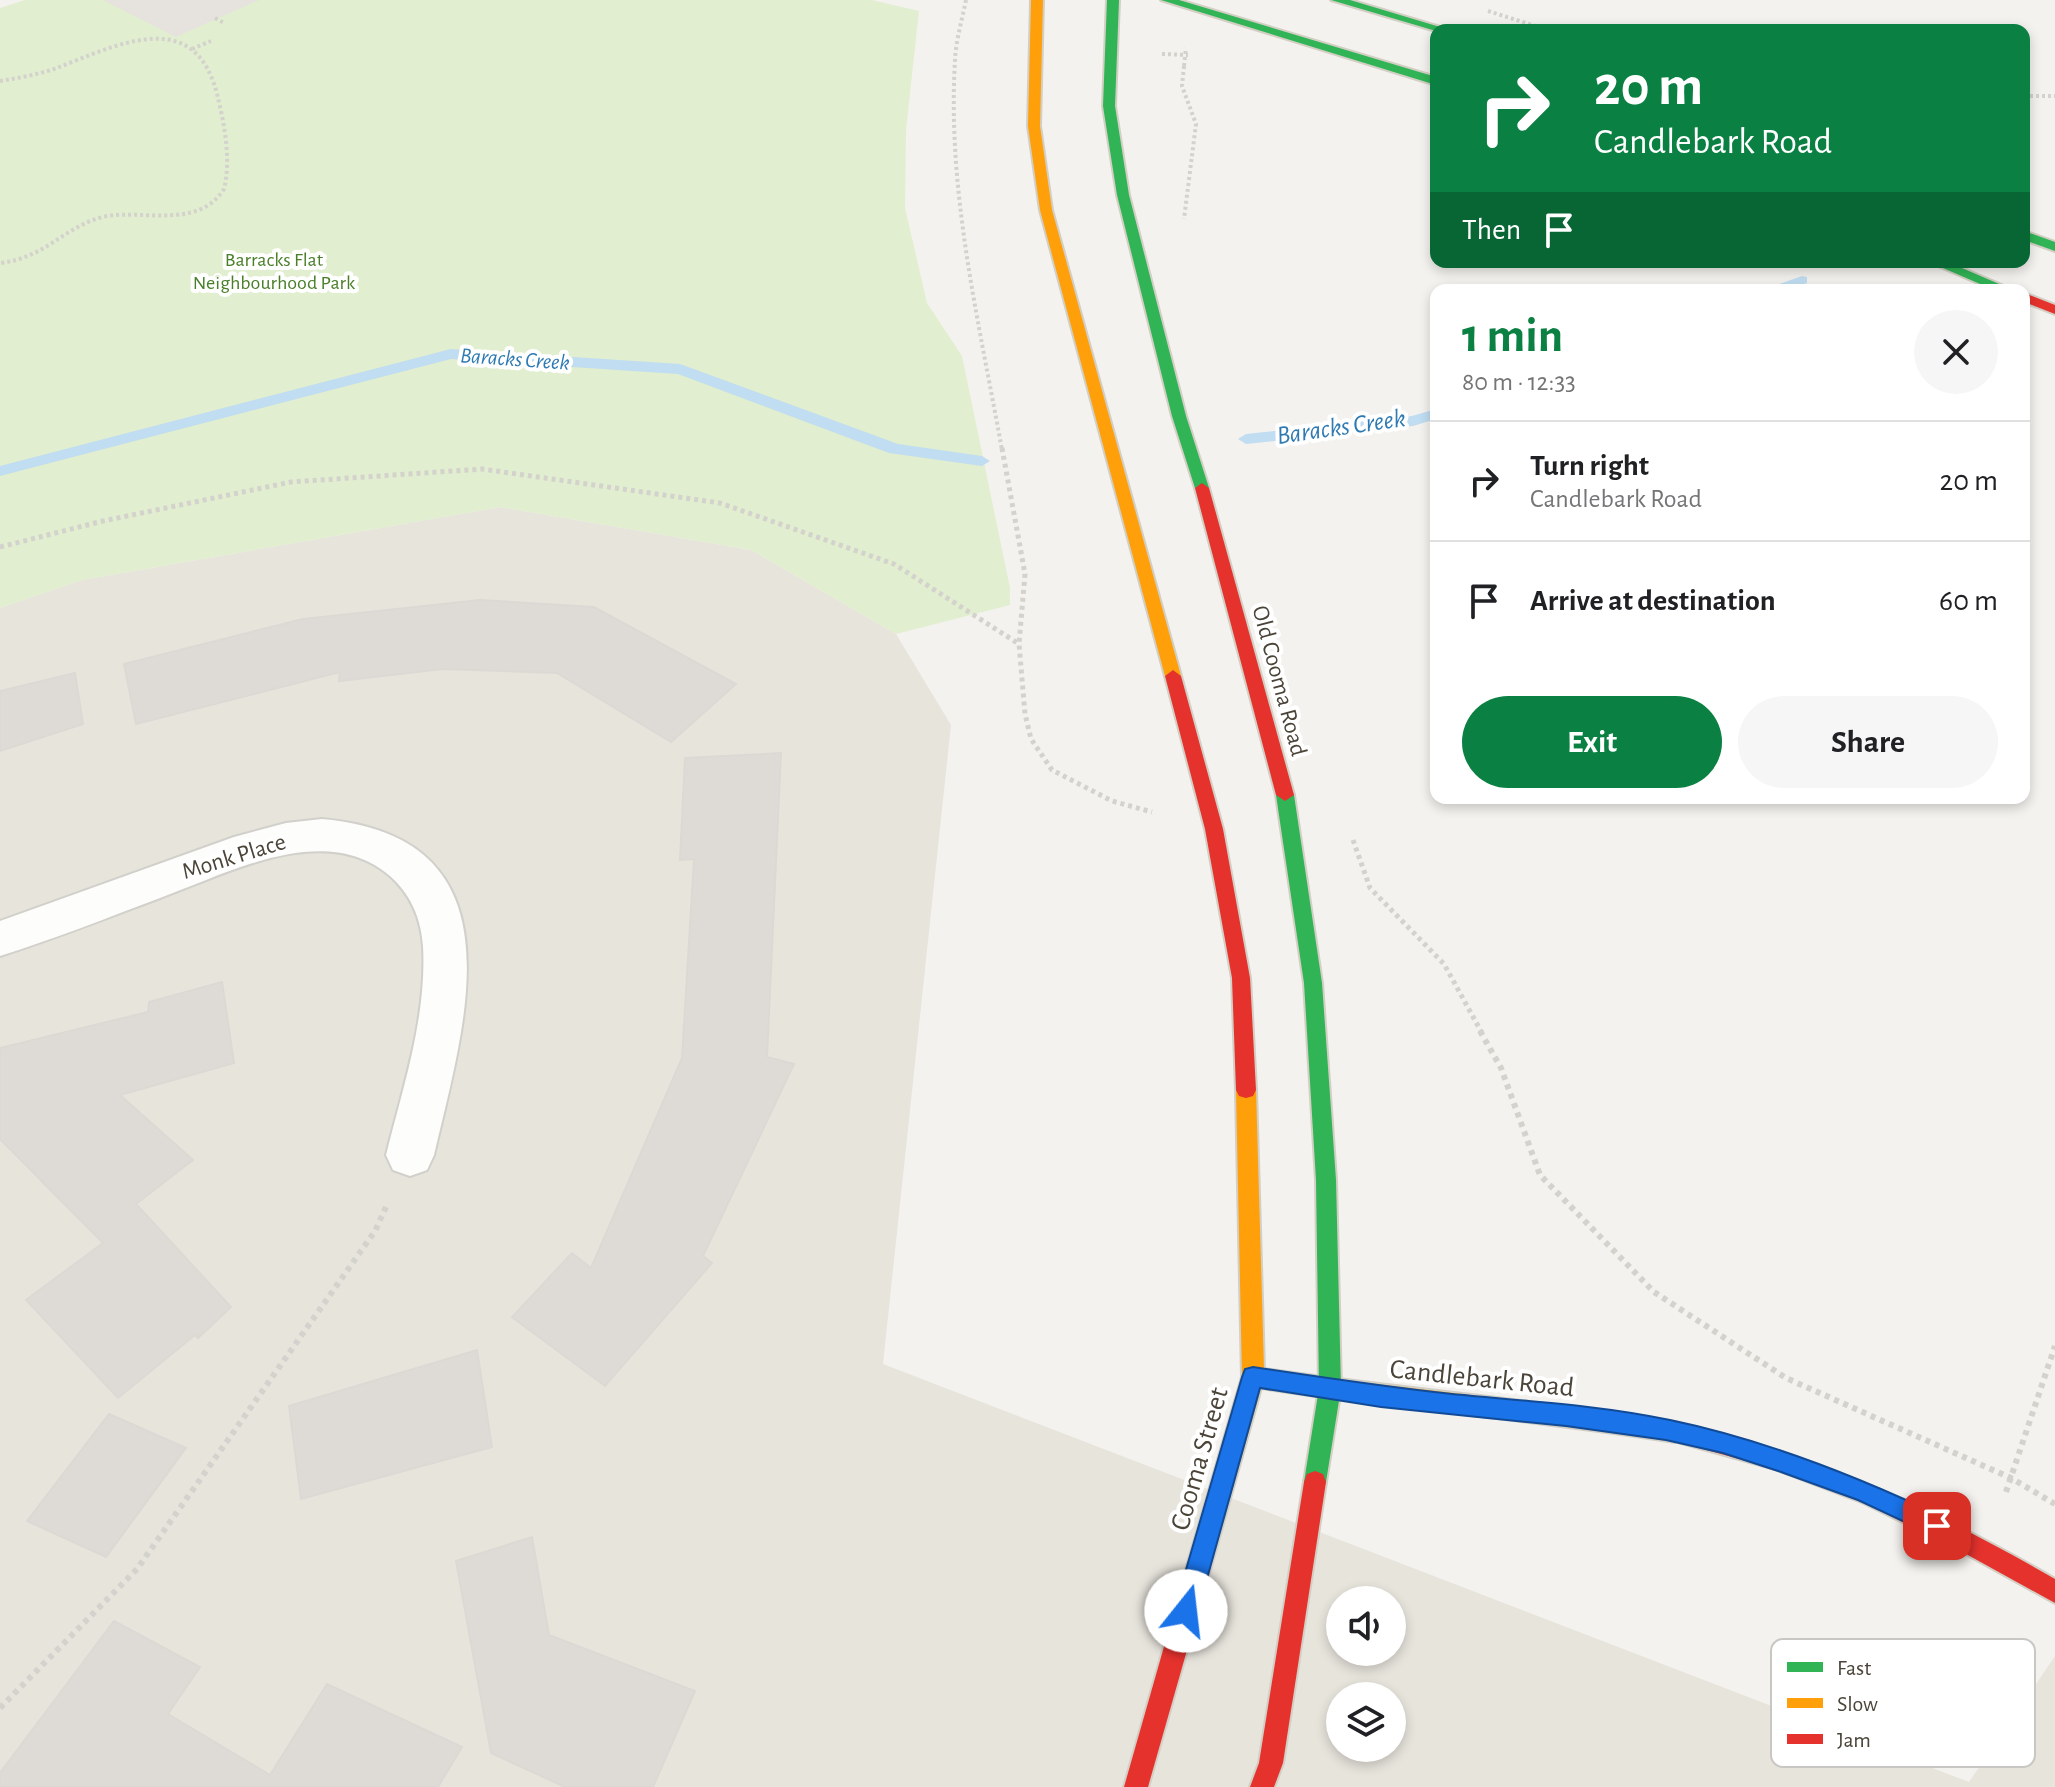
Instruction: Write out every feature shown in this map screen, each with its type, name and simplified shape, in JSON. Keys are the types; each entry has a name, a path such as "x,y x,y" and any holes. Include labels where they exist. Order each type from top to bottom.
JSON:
{"main road":[{"path":"1037,0 1034,126 1046,210 1214,829 1241,978 1249,1149 1253,1377"},
{"name":"Old Cooma Road","path":"1113,0 1109,106 1123,195 1179,416 1197,470 1287,804 1315,1014 1326,1180 1330,1388"},
{"path":"1167,0 1430,79"},
{"path":"1337,0 1430,26"},
{"path":"2030,237 2055,247"},
{"path":"1951,268 1991,284"},
{"path":"2030,300 2055,310"},
{"name":"Candlebark Road","path":"1253,1377 1381,1397 1580,1417 1666,1430 1723,1443 1863,1491 1986,1550 2055,1592"},
{"name":"Cooma Street","path":"1136,1787 1253,1377"},
{"path":"1262,1787 1271,1763 1330,1388"}],"street":[{"name":"Monk Place","path":"0,939 273,842 329,836 372,844 387,851 402,859 426,887 434,900 445,942 446,964 440,1014 410,1155"}],"path":[{"path":"966,0 955,58 954,158 963,229 1025,574 1019,644 1025,714 1031,739 1052,770 1112,801 1214,829"},
{"path":"1482,9 1529,24"},
{"path":"215,18 224,23"},
{"path":"0,81 57,68 97,48 122,40 156,38 192,49 204,59 211,72 219,109 226,178 225,187 216,200 200,210 176,216 105,216 77,227 35,257 0,263"},
{"path":"192,49 211,41"},
{"path":"1184,66 1186,48"},
{"path":"2030,96 2055,96"},
{"path":"0,547 103,521 291,482 482,469 720,503 894,564 1019,644"},
{"path":"1349,827 1370,888 1444,964 1501,1068 1540,1175 1654,1292 1786,1378 2011,1478 2055,1504"},
{"path":"0,1708 137,1569 375,1231 410,1155"},
{"path":"1986,1550 2055,1346"}],"shaded area":[{"path":"103,0 259,0 176,37"},
{"path":"501,507 751,550 896,634 951,725 883,1364 1771,1706 1771,1767 1930,1767 1969,1782 1979,1767 2035,1767 2035,1685 2055,1656 2055,1787 0,1787 0,608 82,580"}],"green space":[{"name":"Barracks Flat Neighbourhood Park","path":"25,0 872,0 919,11 906,130 905,208 927,303 962,356 1010,588 1010,605 896,634 751,550 501,507 82,580 0,608 0,8"}],"building":[{"path":"480,600 594,607 736,684 671,742 557,673 443,669 339,681 340,672 136,724 124,664 303,619"},
{"path":"75,673 83,724 0,751 0,691"},
{"path":"781,753 767,1057 794,1064 703,1256 712,1263 605,1386 512,1317 572,1253 591,1268 682,1058 694,859 680,860 685,758"},
{"path":"222,982 234,1063 120,1095 193,1160 136,1204 231,1307 198,1338 195,1335 118,1398 26,1300 103,1243 0,1139 0,1048 148,1012 149,1002"},
{"path":"477,1350 492,1447 301,1499 289,1406"},
{"path":"109,1414 186,1448 106,1557 27,1521"},
{"path":"532,1537 549,1635 695,1691 653,1787 565,1787 491,1753 456,1561"},
{"path":"114,1621 200,1667 168,1714 270,1775 327,1684 462,1747 438,1787 0,1787 0,1773"}],"waterway":[{"name":"Baracks Creek","path":"1789,284 1802,280"},
{"name":"Baracks Creek","path":"0,471 451,354 680,369 895,449 982,461"},
{"name":"Baracks Creek","path":"1246,439 1413,421 1430,416"}],"traffic: fast":[{"path":"1113,0 1109,106 1123,195 1179,416 1202,488"},
{"path":"1167,0 1430,79"},
{"path":"1337,0 1430,26"},
{"path":"2030,237 2055,247"},
{"path":"1951,268 1991,284"},
{"path":"1285,795 1313,983 1326,1180 1330,1388 1315,1482"}],"traffic: slow":[{"path":"1037,0 1034,126 1046,210 1173,676"},
{"path":"1199,1566 1253,1377 1246,1090"},
{"path":"1253,1377 1384,1397 1595,1419 1675,1432"}],"traffic: jam":[{"path":"2030,300 2055,310"},
{"path":"1202,488 1285,795"},
{"path":"1173,676 1214,829 1241,978 1246,1090"},
{"path":"1675,1432 1775,1458 1872,1496 1965,1541 2055,1592"},
{"path":"1262,1787 1271,1763 1315,1482"},
{"path":"1136,1787 1199,1566"}],"route":[{"path":"1186,1611 1253,1377 1381,1397 1566,1415 1666,1430 1723,1443 1863,1491 1937,1526"}]}
